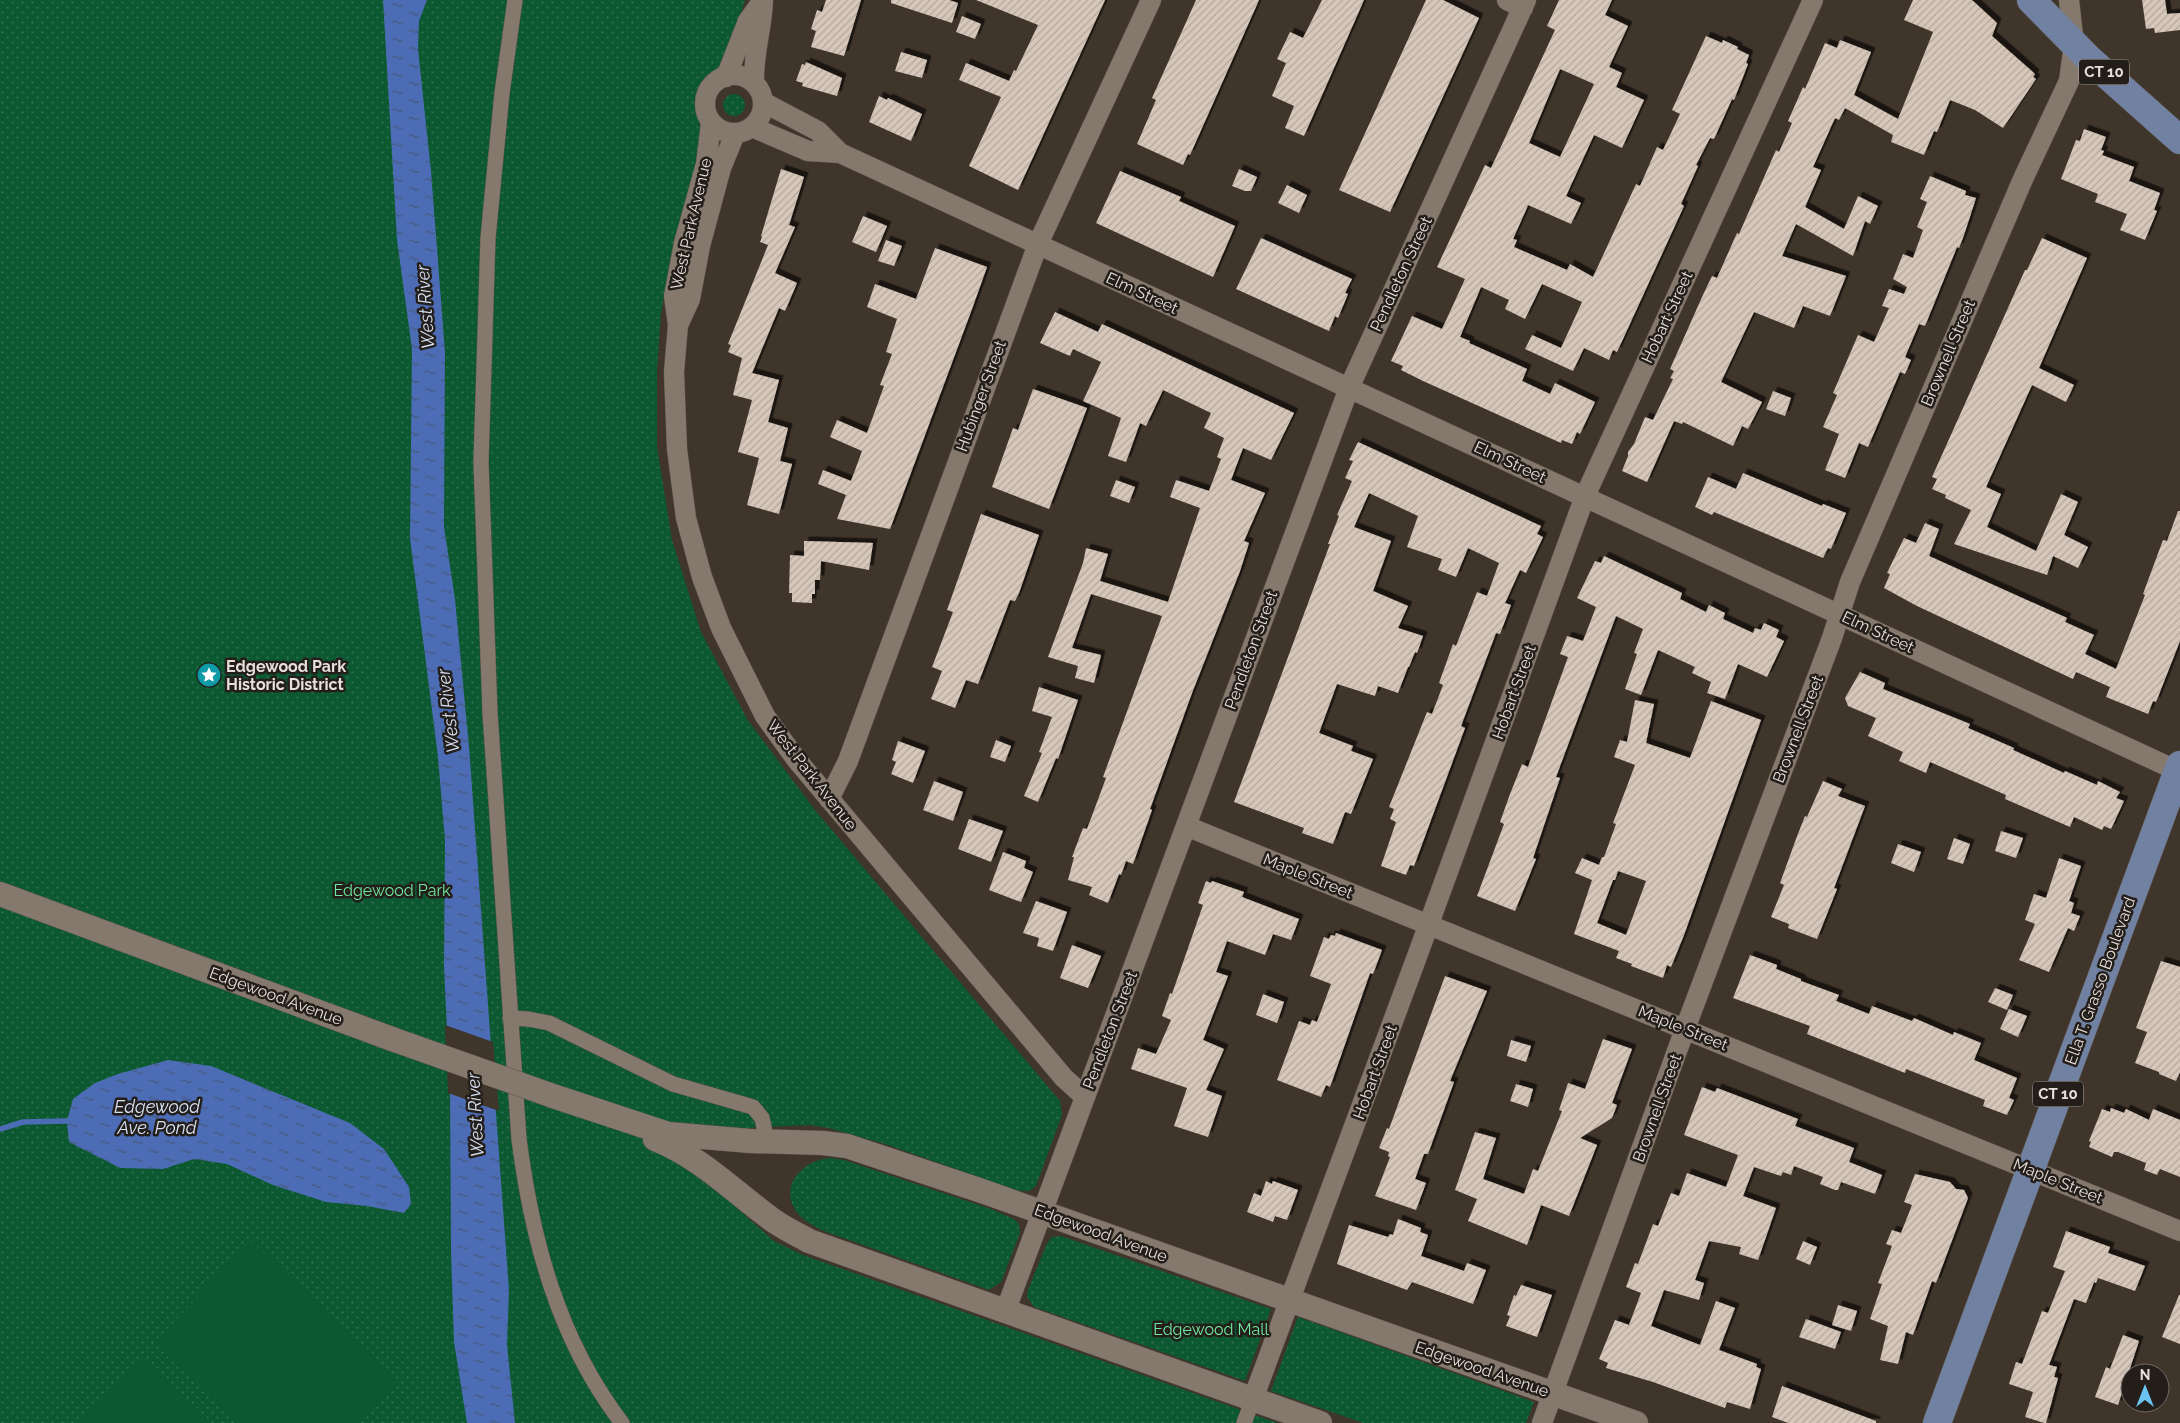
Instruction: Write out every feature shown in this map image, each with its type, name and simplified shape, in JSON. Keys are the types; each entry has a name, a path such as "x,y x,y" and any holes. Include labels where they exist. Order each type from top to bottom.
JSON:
{"main road":[{"name":"CT 10","path":"2031,0 2074,44 2180,140"},
{"name":"Ella T. Grasso Boulevard","path":"1937,1423 2179,770"}],"street":[{"path":"516,0 502,93 488,238 482,368 481,462 490,704 510,1018 521,1156 530,1206 546,1270 575,1348 595,1384 622,1423"},
{"path":"726,77 748,21 763,0"},
{"path":"754,83 755,52 762,25 763,0"},
{"name":"Hubinger Street","path":"829,799 848,761 1038,244 1151,0"},
{"name":"Hobart Street","path":"1252,1399 1429,925 1585,496 1813,0"},
{"name":"Brownell Street","path":"1542,1423 1840,614 1850,582 2015,197 2069,81 2074,44 2069,0"},
{"name":"Pendleton Street","path":"1005,1312 1349,388 1519,2"},
{"path":"743,76 754,83 759,88 763,102 761,117 744,131 721,131 711,123 705,109 706,94 712,85 726,77 743,76"},
{"name":"Elm Street","path":"763,102 818,131 840,153 2179,770"},
{"name":"West Park Avenue","path":"711,123 706,164 676,276 674,296 678,326 674,372 676,449 686,518 702,577 721,628 766,716 796,759 1064,1078 1084,1096"},
{"name":"Elm Street","path":"744,131 808,151 840,153"},
{"name":"West Park Avenue","path":"678,326 690,299 700,246 721,168 744,131"},
{"name":"Maple Street","path":"1186,826 2180,1230"},
{"name":"Edgewood Avenue","path":"0,894 392,1039 668,1134 847,1146 1042,1212 1636,1423"},
{"path":"510,1018 549,1023 673,1084 753,1107 762,1118 767,1142"},
{"name":"Edgewood Avenue","path":"553,1096 685,1153 711,1170 767,1216 809,1241 1320,1423"},
{"path":"1244,1423 1252,1399"}],"green space":[{"name":"Edgewood Park","path":"0,0 745,0 728,56 715,73 705,81 699,91 698,112 702,145 667,280 661,313 657,370 657,447 672,540 701,632 747,719 815,810 1060,1101 1062,1115 1036,1186 1029,1191 1019,1191 885,1144 828,1128 810,1125 725,1129 706,1127 689,1169 712,1186 774,1241 803,1255 1278,1423 0,1423"},
{"path":"734,94 742,97 745,105 742,113 734,116 726,113 723,105 726,97"},
{"path":"830,1158 844,1160 991,1209 1014,1219 1019,1224 1020,1233 1001,1282 989,1290 821,1230 805,1221 794,1207 790,1197 794,1178 809,1164"},
{"name":"Edgewood Mall","path":"1061,1236 1271,1309 1245,1381 1034,1307 1027,1297 1028,1290 1047,1243 1052,1237"},
{"path":"251,1241 399,1382 359,1423 238,1423 154,1343"},
{"name":"Edgewood Mall","path":"1298,1317 1534,1402 1526,1423 1363,1423 1271,1391"},
{"path":"143,1358 211,1423 80,1423"}],"water":[{"name":"West River","path":"383,0 427,0 419,21 418,49 431,171 445,352 444,527 455,599 469,747 509,1290 507,1345 515,1423 467,1423 454,1342 451,1251 450,1096 444,966 445,840 438,757 410,538 412,349 397,240"},
{"name":"Edgewood Ave. Pond","path":"168,1060 211,1066 350,1123 384,1149 409,1187 411,1204 404,1213 367,1206 326,1202 273,1185 227,1164 194,1159 163,1169 120,1168 69,1142 67,1121 73,1099 95,1083 118,1074"}],"pier":[{"path":"445,1025 493,1042 499,1111 448,1093"}],"building":[{"path":"826,0 861,0 844,56 811,47 816,31 811,29 817,10 822,12"},
{"path":"891,0 949,0 958,3 952,23 891,3"},
{"path":"976,0 1105,0 1018,190 969,166 1001,97 959,80 966,63 1009,81 1014,70 1016,71 1038,25"},
{"path":"1196,0 1259,0 1190,155 1188,154 1183,165 1137,144 1156,100 1152,98"},
{"path":"1322,0 1364,0 1304,136 1285,128 1294,106 1272,96 1286,63 1277,59 1290,32 1303,38"},
{"path":"1426,0 1443,0 1479,18 1390,212 1339,190"},
{"path":"1559,0 1612,0 1605,15 1628,26 1609,67 1622,73 1616,87 1644,100 1622,148 1594,135 1566,196 1581,203 1571,224 1528,205 1513,239 1517,240 1514,247 1567,270 1570,264 1593,277 1636,184 1640,186 1657,147 1663,150 1680,114 1672,110 1706,36 1722,43 1723,40 1749,55 1746,63 1748,64 1734,100 1732,99 1714,139 1710,138 1696,165 1698,166 1681,204 1684,206 1617,352 1613,350 1609,360 1584,348 1573,371 1525,349 1532,335 1561,348 1582,302 1542,284 1525,319 1505,309 1509,300 1481,287 1460,337 1470,341 1469,343 1527,369 1522,381 1550,394 1555,383 1595,402 1580,434 1577,432 1572,444 1562,440 1561,443 1423,381 1401,370 1403,366 1391,361 1412,316 1442,329 1465,279 1437,267 1485,165 1491,168 1555,30 1547,26","holes":["1560,69 1594,84 1560,157 1529,143"]},
{"path":"1913,0 1972,0 1997,23 1992,36 2035,74 2033,77 2036,79 2003,128 1975,110 1950,100 1937,132 1934,131 1924,155 1891,142 1893,135 1845,108 1839,120 1835,118 1813,167 1821,170 1805,207 1844,229 1858,196 1878,206 1870,224 1865,221 1853,256 1796,224 1782,256 1846,276 1830,316 1803,306 1794,328 1754,312 1721,382 1762,402 1748,429 1742,426 1733,446 1683,422 1682,424 1674,421 1647,482 1622,471 1628,452 1634,444 1645,417 1653,420 1673,379 1670,378 1674,371 1670,369 1702,297 1712,276 1717,278 1737,233 1739,234 1776,150 1779,152 1792,123 1788,121 1803,87 1805,89 1825,43 1837,48 1840,40 1871,52 1854,95 1898,119 1933,32 1904,20"},
{"path":"2142,0 2165,0 2167,14 2180,13 2180,30 2155,33 2154,28 2146,29"},
{"path":"962,16 981,24 975,39 956,32"},
{"path":"901,52 927,60 922,78 895,71"},
{"path":"806,62 842,78 837,96 802,86 803,83 796,81 802,64 805,65"},
{"path":"879,96 887,100 888,98 922,114 911,141 869,122"},
{"path":"2084,129 2106,137 2101,150 2104,151 2102,155 2134,167 2129,181 2160,193 2154,210 2157,211 2145,240 2120,230 2127,214 2095,202 2098,194 2061,179 2076,140 2080,141"},
{"path":"781,169 804,177 789,225 795,227 775,273 797,283 785,311 779,308 752,373 779,380 768,422 788,428 780,461 792,464 779,514 747,505 759,458 738,452 752,400 733,395 742,358 728,352 731,345 728,344 768,245 760,242 761,236"},
{"path":"1239,169 1257,177 1251,191 1245,191 1232,186"},
{"path":"1120,171 1181,197 1179,201 1235,226 1213,277 1096,223"},
{"path":"1930,176 1966,191 1965,195 1976,198 1959,248 1957,247 1925,326 1919,324 1905,357 1911,360 1905,374 1900,372 1868,447 1859,443 1845,478 1825,470 1839,434 1823,427 1837,395 1833,393 1858,335 1874,342 1889,308 1882,306 1889,289 1904,294 1907,287 1893,279 1903,254 1913,258 1923,230 1917,227 1927,202 1920,199"},
{"path":"1287,185 1307,195 1299,213 1278,203"},
{"path":"863,216 887,226 876,252 852,242"},
{"path":"1261,238 1352,279 1345,293 1348,294 1338,318 1335,316 1329,331 1236,289"},
{"path":"2042,238 2087,258 2039,368 2074,385 2066,402 2032,385 1986,487 2001,494 1987,527 2036,551 2061,494 2078,502 2064,535 2088,547 2078,568 2053,556 2047,575 1954,544 1971,510 1945,498 1946,495 1932,489 1937,479 1932,477 2025,270 2027,270"},
{"path":"886,240 902,246 894,266 878,261"},
{"path":"935,248 987,267 972,309 890,529 837,519 846,495 818,484 823,470 851,481 862,451 830,437 837,420 867,433 884,386 880,385 892,354 886,352 897,319 867,307 875,284 916,299"},
{"path":"1055,312 1098,332 1102,324 1294,413 1271,460 1243,448 1231,480 1265,493 1244,541 1249,543 1240,571 1192,693 1150,809 1152,810 1133,864 1126,861 1108,903 1089,895 1092,887 1068,880 1074,857 1072,857 1083,828 1087,829 1106,778 1103,777 1162,616 1091,594 1072,648 1101,655 1094,683 1075,678 1078,666 1048,657 1083,563 1086,548 1108,554 1100,581 1168,602 1200,508 1170,497 1176,480 1209,491 1221,459 1217,457 1224,438 1204,428 1211,413 1163,390 1146,426 1140,423 1126,462 1108,456 1121,418 1083,401 1101,362 1073,349 1070,356 1040,343"},
{"path":"1033,389 1087,408 1049,509 992,487 1013,428 1018,430"},
{"path":"1773,391 1791,398 1785,416 1766,409"},
{"path":"1358,442 1541,526 1537,534 1543,537 1526,573 1520,570 1505,603 1511,605 1500,634 1496,633 1461,726 1465,728 1414,866 1410,865 1406,875 1381,866 1396,822 1390,819 1394,809 1389,807 1427,712 1432,714 1443,685 1439,683 1453,644 1456,646 1477,592 1487,596 1499,563 1468,548 1456,577 1438,570 1442,559 1407,547 1418,516 1369,493 1354,527 1391,541 1373,591 1408,606 1398,628 1423,636 1398,693 1378,686 1375,696 1337,684 1319,733 1353,746 1351,751 1373,759 1351,814 1345,812 1333,844 1302,833 1304,828 1234,802 1330,544 1328,544 1339,516 1337,515 1352,481 1345,478 1353,461 1349,460"},
{"path":"1743,473 1822,506 1823,504 1846,513 1831,549 1828,548 1823,558 1714,512 1712,515 1695,507 1708,477 1736,489"},
{"path":"1116,480 1135,487 1129,503 1110,496"},
{"path":"2178,511 2180,511 2180,641 2156,702 2153,701 2148,714 2106,697 2110,687 2076,672 2073,679 1917,606 1884,588 1890,574 1887,573 1904,538 1916,543 1925,523 1939,529 1929,556 2067,618 2065,622 2094,635 2085,654 2116,669 2145,595 2143,594 2163,540 2167,541"},
{"path":"981,514 1039,535 1019,593 1015,601 1010,600 978,684 966,680 955,708 931,699 942,671 932,667 953,612 947,610"},
{"path":"804,541 873,543 869,570 821,561 820,580 815,580 815,594 812,594 812,603 792,602 792,593 789,593 790,555 804,556"},
{"path":"1604,556 1682,593 1680,599 1706,612 1709,605 1725,613 1723,619 1753,633 1755,628 1761,630 1764,623 1779,630 1776,637 1784,641 1767,677 1738,664 1725,699 1707,693 1711,682 1692,673 1695,667 1658,650 1641,695 1625,689 1637,654 1634,653 1643,629 1616,616 1556,777 1560,778 1533,858 1536,859 1515,911 1477,896 1504,824 1500,822 1510,794 1522,764 1528,767 1568,657 1560,654 1567,636 1583,641 1596,607 1577,598 1595,561 1601,563"},
{"path":"1860,672 1885,683 1883,689 1970,724 1968,728 2014,748 2013,750 2064,773 2065,771 2097,785 2098,781 2120,792 2116,798 2124,801 2111,829 2104,826 2102,830 2074,817 2070,827 2005,799 2006,795 1930,762 1926,773 1899,761 1903,752 1868,736 1876,718 1848,706 1845,698"},
{"path":"1039,687 1078,700 1058,759 1056,758 1038,802 1024,796 1042,753 1039,752 1052,717 1032,711"},
{"path":"1635,700 1654,704 1646,743 1690,758 1711,701 1761,720 1684,935 1671,967 1667,965 1663,978 1616,958 1619,951 1574,934 1592,880 1575,873 1582,858 1599,865 1602,857 1604,857 1616,824 1613,823 1635,765 1614,757 1620,740 1627,742","holes":["1618,871 1646,881 1626,935 1597,923"]},
{"path":"996,740 1011,746 1005,762 990,757"},
{"path":"898,741 925,751 913,783 891,774 896,762 892,760"},
{"path":"934,781 963,792 953,821 923,810"},
{"path":"1823,781 1842,789 1838,796 1865,806 1834,888 1837,889 1817,939 1788,928 1789,924 1771,917 1784,885 1780,883 1796,839 1805,816 1807,817"},
{"path":"969,819 1003,831 991,862 958,849"},
{"path":"2001,831 2023,838 2016,858 1995,851"},
{"path":"1954,838 1970,844 1963,864 1947,859"},
{"path":"1898,844 1921,852 1914,872 1891,863"},
{"path":"1003,852 1026,861 1024,868 1033,872 1021,902 989,890"},
{"path":"2059,858 2081,866 2069,901 2074,903 2071,913 2080,916 2074,931 2068,928 2049,972 2019,960 2035,924 2025,920 2034,894 2046,898"},
{"path":"1206,881 1211,883 1212,881 1244,892 1242,897 1299,919 1291,940 1273,934 1265,955 1227,941 1216,972 1228,976 1203,1040 1224,1049 1206,1090 1222,1096 1208,1137 1174,1126 1187,1088 1131,1069 1138,1048 1156,1054 1171,1020 1162,1016 1170,993 1172,994 1203,905 1198,903"},
{"path":"1036,901 1067,912 1053,951 1037,946 1039,938 1023,933"},
{"path":"1336,933 1382,950 1373,974 1370,973 1330,1087 1326,1085 1321,1097 1277,1080 1299,1021 1310,1025 1312,1020 1317,1022 1331,984 1310,976 1324,937 1329,939 1331,935 1335,936"},
{"path":"1072,945 1101,956 1088,988 1060,978"},
{"path":"1750,955 1777,965 1776,969 1801,979 1801,981 1839,995 1836,1001 1869,1014 1872,1006 1912,1021 1914,1018 1953,1035 1954,1032 1981,1043 1974,1060 2017,1078 2009,1098 2014,1100 2007,1115 1983,1106 1985,1100 1906,1069 1905,1073 1807,1034 1810,1026 1733,998"},
{"path":"2161,961 2180,967 2180,1072 2176,1081 2135,1063 2147,1032 2136,1028"},
{"path":"1445,976 1487,991 1450,1081 1454,1082 1428,1154 1424,1154 1415,1179 1426,1183 1416,1210 1375,1196 1390,1157 1388,1156 1389,1152 1379,1148 1387,1128 1389,1129"},
{"path":"1995,988 2013,995 2007,1010 1988,1002"},
{"path":"1263,994 1284,1002 1277,1023 1256,1015"},
{"path":"2009,1009 2027,1016 2018,1037 2000,1029"},
{"path":"1603,1039 1632,1049 1612,1103 1617,1105 1612,1118 1580,1138 1597,1145 1569,1216 1541,1205 1527,1245 1468,1221 1477,1199 1455,1190 1475,1132 1496,1138 1483,1179 1524,1194 1533,1169 1538,1171 1562,1111 1559,1110 1568,1083 1585,1089"},
{"path":"1511,1040 1531,1046 1526,1062 1507,1056"},
{"path":"1516,1084 1533,1089 1528,1107 1510,1101"},
{"path":"1702,1087 1715,1092 1717,1088 1798,1119 1795,1126 1854,1148 1849,1162 1882,1175 1875,1194 1841,1182 1838,1190 1835,1190 1820,1184 1823,1177 1794,1166 1791,1175 1783,1172 1781,1176 1754,1167 1743,1196 1776,1208 1758,1260 1739,1254 1741,1247 1709,1241 1695,1280 1704,1283 1699,1300 1664,1290 1651,1326 1700,1345 1716,1301 1735,1308 1719,1350 1757,1364 1756,1367 1761,1369 1750,1409 1727,1402 1725,1408 1653,1382 1606,1368 1608,1363 1599,1359 1615,1320 1629,1325 1641,1293 1626,1287 1635,1263 1638,1264 1653,1224 1658,1226 1671,1193 1679,1196 1687,1173 1726,1187 1738,1155 1684,1135"},
{"path":"2111,1108 2124,1113 2126,1109 2149,1120 2153,1109 2180,1120 2180,1177 2160,1169 2157,1175 2144,1170 2146,1163 2118,1152 2114,1152 2112,1157 2089,1147 2091,1142 2089,1141 2102,1109 2110,1112"},
{"path":"1915,1174 1950,1182 1956,1189 1964,1190 1968,1198 1936,1283 1932,1281 1913,1335 1906,1332 1898,1364 1880,1360 1888,1326 1870,1319 1882,1284 1878,1283 1892,1246 1886,1244 1892,1230 1901,1233 1912,1205 1904,1202"},
{"path":"1266,1181 1272,1184 1273,1181 1298,1190 1287,1220 1275,1216 1273,1222 1247,1212 1254,1193 1261,1196"},
{"path":"1398,1219 1421,1228 1420,1232 1428,1235 1421,1256 1464,1271 1467,1263 1486,1270 1473,1304 1412,1282 1407,1290 1337,1264 1349,1225 1388,1237 1390,1234 1393,1235"},
{"path":"2066,1231 2110,1247 2108,1253 2145,1266 2135,1291 2098,1278 2096,1283 2094,1282 2086,1303 2074,1299 2049,1365 2057,1367 2054,1377 2058,1378 2046,1423 2044,1423 2025,1417 2033,1392 2009,1384 2016,1362 2022,1364 2042,1311 2048,1313 2065,1271 2053,1267"},
{"path":"1803,1241 1817,1247 1810,1265 1796,1259"},
{"path":"1521,1285 1552,1295 1537,1337 1506,1326 1510,1316 1507,1315 1514,1295 1516,1296"},
{"path":"2180,1295 2180,1344 2162,1337"},
{"path":"1838,1305 1857,1311 1851,1331 1832,1325"},
{"path":"1806,1319 1841,1332 1835,1349 1799,1337"},
{"path":"2123,1335 2139,1341 2132,1363 2120,1363 2120,1399 2118,1405 2095,1397 2106,1367 2110,1369"},
{"path":"1782,1386 1876,1421 1876,1423 1788,1423 1772,1417"}],"waterway":[{"path":"0,1129 23,1122 67,1121"}],"place":[{"name":"Edgewood Park Historic District","path":"209,675"}]}
